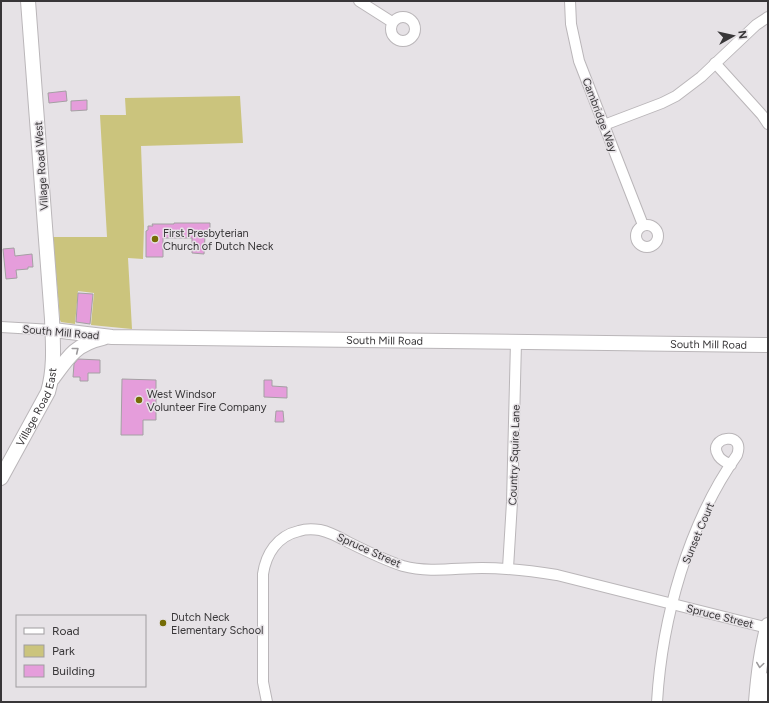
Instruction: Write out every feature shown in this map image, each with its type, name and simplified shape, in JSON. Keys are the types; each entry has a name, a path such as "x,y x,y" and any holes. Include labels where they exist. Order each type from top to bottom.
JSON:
{"street":[{"name":"Village Road West","path":"28,1 52,330"},
{"path":"359,1 392,22"},
{"name":"Cambridge Way","path":"570,1 571,24 579,61 643,225"},
{"path":"604,125 662,103 676,96 715,64 756,25 768,17"},
{"path":"715,64 762,115 768,124"},
{"name":"South Mill Road","path":"1,327 52,330 112,337 145,336 768,345"},
{"name":"Village Road East","path":"1,478 48,392 52,380 52,330"},
{"path":"52,380 67,358 76,349 95,340 112,337"},
{"name":"Country Squire Lane","path":"508,568 512,502 516,342"},
{"name":"Sunset Court","path":"672,604 682,570 694,538 717,489 731,465"},
{"name":"Spruce Street","path":"267,702 263,682 263,574 268,556 274,546 281,539 299,530 311,529 328,532 388,561 405,566 423,569 508,568 557,575 768,627"},
{"name":"Spruce Street","path":"656,702 662,652 672,604"},
{"path":"756,702 761,654 768,627"},
{"path":"767,702 768,680"}],"green space":[{"path":"240,96 243,143 141,146 144,226 143,259 128,258 132,329 91,325 94,293 78,291 75,324 61,322 53,237 107,237 100,115 126,115 125,98"}],"building":[{"path":"66,91 67,101 49,103 48,93"},
{"path":"87,100 87,110 71,111 71,101"},
{"name":"First Presbyterian Church of Dutch Neck","path":"210,223 210,236 205,236 204,254 192,253 192,238 163,238 163,257 146,257 146,231 148,230 148,226 153,226 152,224"},
{"path":"14,248 15,256 32,254 33,267 16,270 17,278 6,279 3,249"},
{"path":"78,293 93,294 90,324 76,322"},
{"path":"78,359 100,360 100,373 88,373 88,381 80,381 80,377 73,377 74,364"},
{"name":"West Windsor Volunteer Fire Company","path":"122,379 156,380 156,420 143,420 143,435 121,435"},
{"path":"264,380 272,380 272,386 287,387 287,398 264,397"},
{"path":"276,411 283,411 284,422 275,422"}],"place":[{"name":"First Presbyterian Church of Dutch Neck","path":"155,239"},
{"name":"West Windsor Volunteer Fire Company","path":"139,400"},
{"name":"Dutch Neck Elementary School","path":"163,623"}]}
